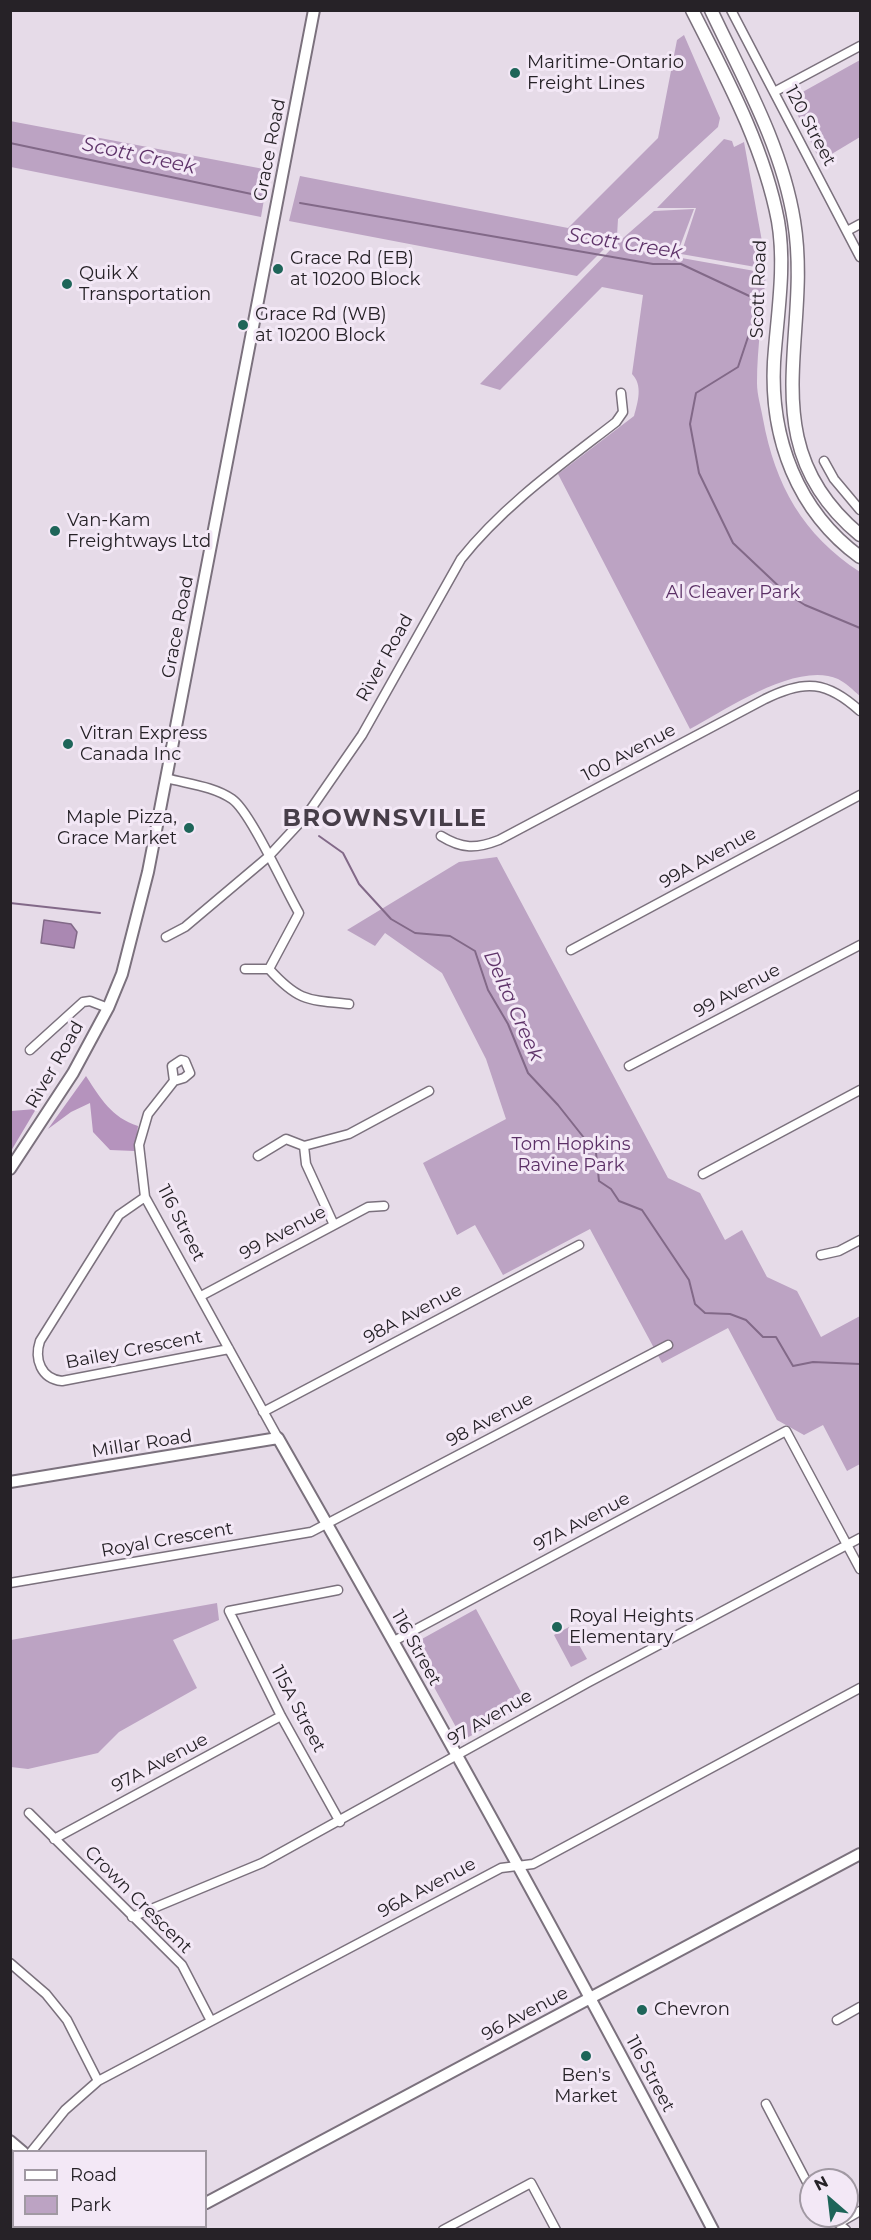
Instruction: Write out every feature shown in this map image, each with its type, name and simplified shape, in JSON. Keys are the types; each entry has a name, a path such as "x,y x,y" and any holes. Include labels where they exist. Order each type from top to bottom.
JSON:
{"main road":[{"name":"Scott Road","path":"693,10 742,112 773,200 780,246 773,384 781,445 792,473 811,507 837,537 861,557"},
{"name":"Scott Road","path":"711,10 765,123 789,196 799,269 791,384 795,427 800,448 817,485 835,511 861,535"}],"street":[{"name":"Grace Road","path":"108,1008 125,963 148,872 314,10"},
{"name":"120 Street","path":"731,10 861,257"},
{"path":"774,92 861,46"},
{"path":"847,231 861,224"},
{"name":"River Road","path":"166,937 185,927 268,857 306,816 357,743 460,559 480,535 510,506 616,422 623,412 621,393"},
{"path":"824,461 834,479 861,510"},
{"name":"100 Avenue","path":"441,836 465,848 489,844 777,693 806,685 834,691 861,711"},
{"path":"166,778 212,789 233,799 249,818 299,914 268,969"},
{"name":"99A Avenue","path":"571,950 861,795"},
{"name":"99 Avenue","path":"629,1066 861,945"},
{"path":"245,969 268,969 288,990 312,1001 349,1004"},
{"path":"30,1050 83,1002 90,1001 108,1008"},
{"name":"River Road","path":"10,1169 73,1073 108,1008"},
{"name":"116 Street","path":"174,1081 148,1114 139,1145 145,1197 518,1866 712,2229"},
{"path":"702,1174 861,1090"},
{"path":"258,1156 286,1139 304,1146 349,1134 429,1091"},
{"path":"304,1146 306,1164 334,1225"},
{"name":"Bailey Crescent","path":"145,1197 119,1215 40,1341 38,1355 41,1368 48,1377 63,1381 230,1349"},
{"name":"99 Avenue","path":"201,1296 368,1207 384,1206"},
{"path":"821,1255 839,1251 861,1240"},
{"name":"98A Avenue","path":"263,1412 579,1245"},
{"name":"98 Avenue","path":"328,1525 668,1345"},
{"name":"97A Avenue","path":"394,1641 786,1431 848,1545"},
{"name":"Millar Road","path":"10,1482 278,1438"},
{"name":"Royal Crescent","path":"10,1583 311,1532 328,1525"},
{"name":"97 Avenue","path":"132,1917 262,1863 340,1822 589,1682 861,1539"},
{"path":"848,1545 861,1569"},
{"name":"115A Street","path":"338,1590 229,1611 281,1716 340,1822"},
{"name":"96A Avenue","path":"32,2150 65,2110 98,2082 501,1868 533,1864 861,1688"},
{"name":"97A Avenue","path":"54,1839 281,1716"},
{"name":"Crown Crescent","path":"29,1813 182,1965 211,2021"},
{"name":"96 Avenue","path":"207,2202 861,1854"},
{"path":"10,1963 46,1994 67,2020 98,2082"},
{"path":"837,2020 861,2007"},
{"path":"766,2104 799,2168"},
{"path":"443,2229 531,2183 556,2229"}],"green space":[{"path":"684,35 720,118 718,127 618,219 617,236 577,276 289,221 300,176 568,228 658,138 677,40"},
{"path":"860,60 860,137 820,161 790,99"},
{"path":"10,121 269,170 261,217 11,167"},
{"path":"724,139 732,141 734,147 744,142 767,269 681,254 696,208 657,208"},
{"name":"Al Cleaver Park","path":"694,209 676,257 766,273 757,383 768,443 784,487 807,525 840,558 860,572 860,696 838,679 821,675 802,677 762,690 690,729 558,474 634,416 639,388 632,374 643,295 602,287 500,390 480,384 614,246 654,211"},
{"name":"Tom Hopkins Ravine Park","path":"497,857 668,1178 700,1193 725,1240 742,1230 767,1277 797,1291 821,1337 860,1316 860,1464 847,1471 823,1425 804,1435 777,1420 728,1328 662,1363 590,1229 503,1275 475,1225 457,1235 423,1163 506,1119 486,1059 442,973 385,933 375,946 347,930 459,862"},
{"path":"217,1603 219,1620 173,1640 197,1688 119,1732 98,1753 28,1769 11,1767 11,1640"},
{"path":"476,1609 528,1705 463,1740 411,1645"},
{"path":"569,1627 587,1659 571,1667 554,1635"}],"shaded area":[{"path":"44,920 71,924 77,932 74,948 41,943"},
{"path":"86,1076 102,1100 114,1112 138,1126 135,1151 110,1150 93,1132 90,1103 71,1112 48,1129"},
{"path":"36,1109 11,1151 11,1111"}],"waterway":[{"name":"Scott Creek","path":"10,143 261,196"},
{"name":"Scott Creek","path":"300,203 653,264 681,264 760,301 738,367 696,393 690,424 699,473 733,543 787,594 805,605 860,628"},
{"name":"Delta Creek","path":"319,836 343,853 359,884 391,919 415,933 450,936 475,951 488,990 508,1024 528,1073 558,1105 596,1153 599,1181 611,1189 619,1201 642,1210 689,1280 695,1304 705,1313 730,1314 746,1320 763,1337 776,1337 793,1366 813,1362 860,1364"},
{"name":"Delta Creek","path":"10,903 100,913"}],"place":[{"name":"Maritime-Ontario Freight Lines","path":"515,73"},
{"name":"Grace Rd (EB) at 10200 Block","path":"278,269"},
{"name":"Quik X Transportation","path":"67,284"},
{"name":"Grace Rd (WB) at 10200 Block","path":"243,325"},
{"name":"Van-Kam Freightways Ltd","path":"55,531"},
{"name":"Vitran Express Canada Inc","path":"68,744"},
{"name":"Maple Pizza, Grace Market","path":"189,828"},
{"name":"Royal Heights Elementary","path":"557,1627"},
{"name":"Chevron","path":"642,2010"},
{"name":"Ben's Market","path":"586,2056"}],"district":[{"name":"BROWNSVILLE","path":"385,819"}]}
